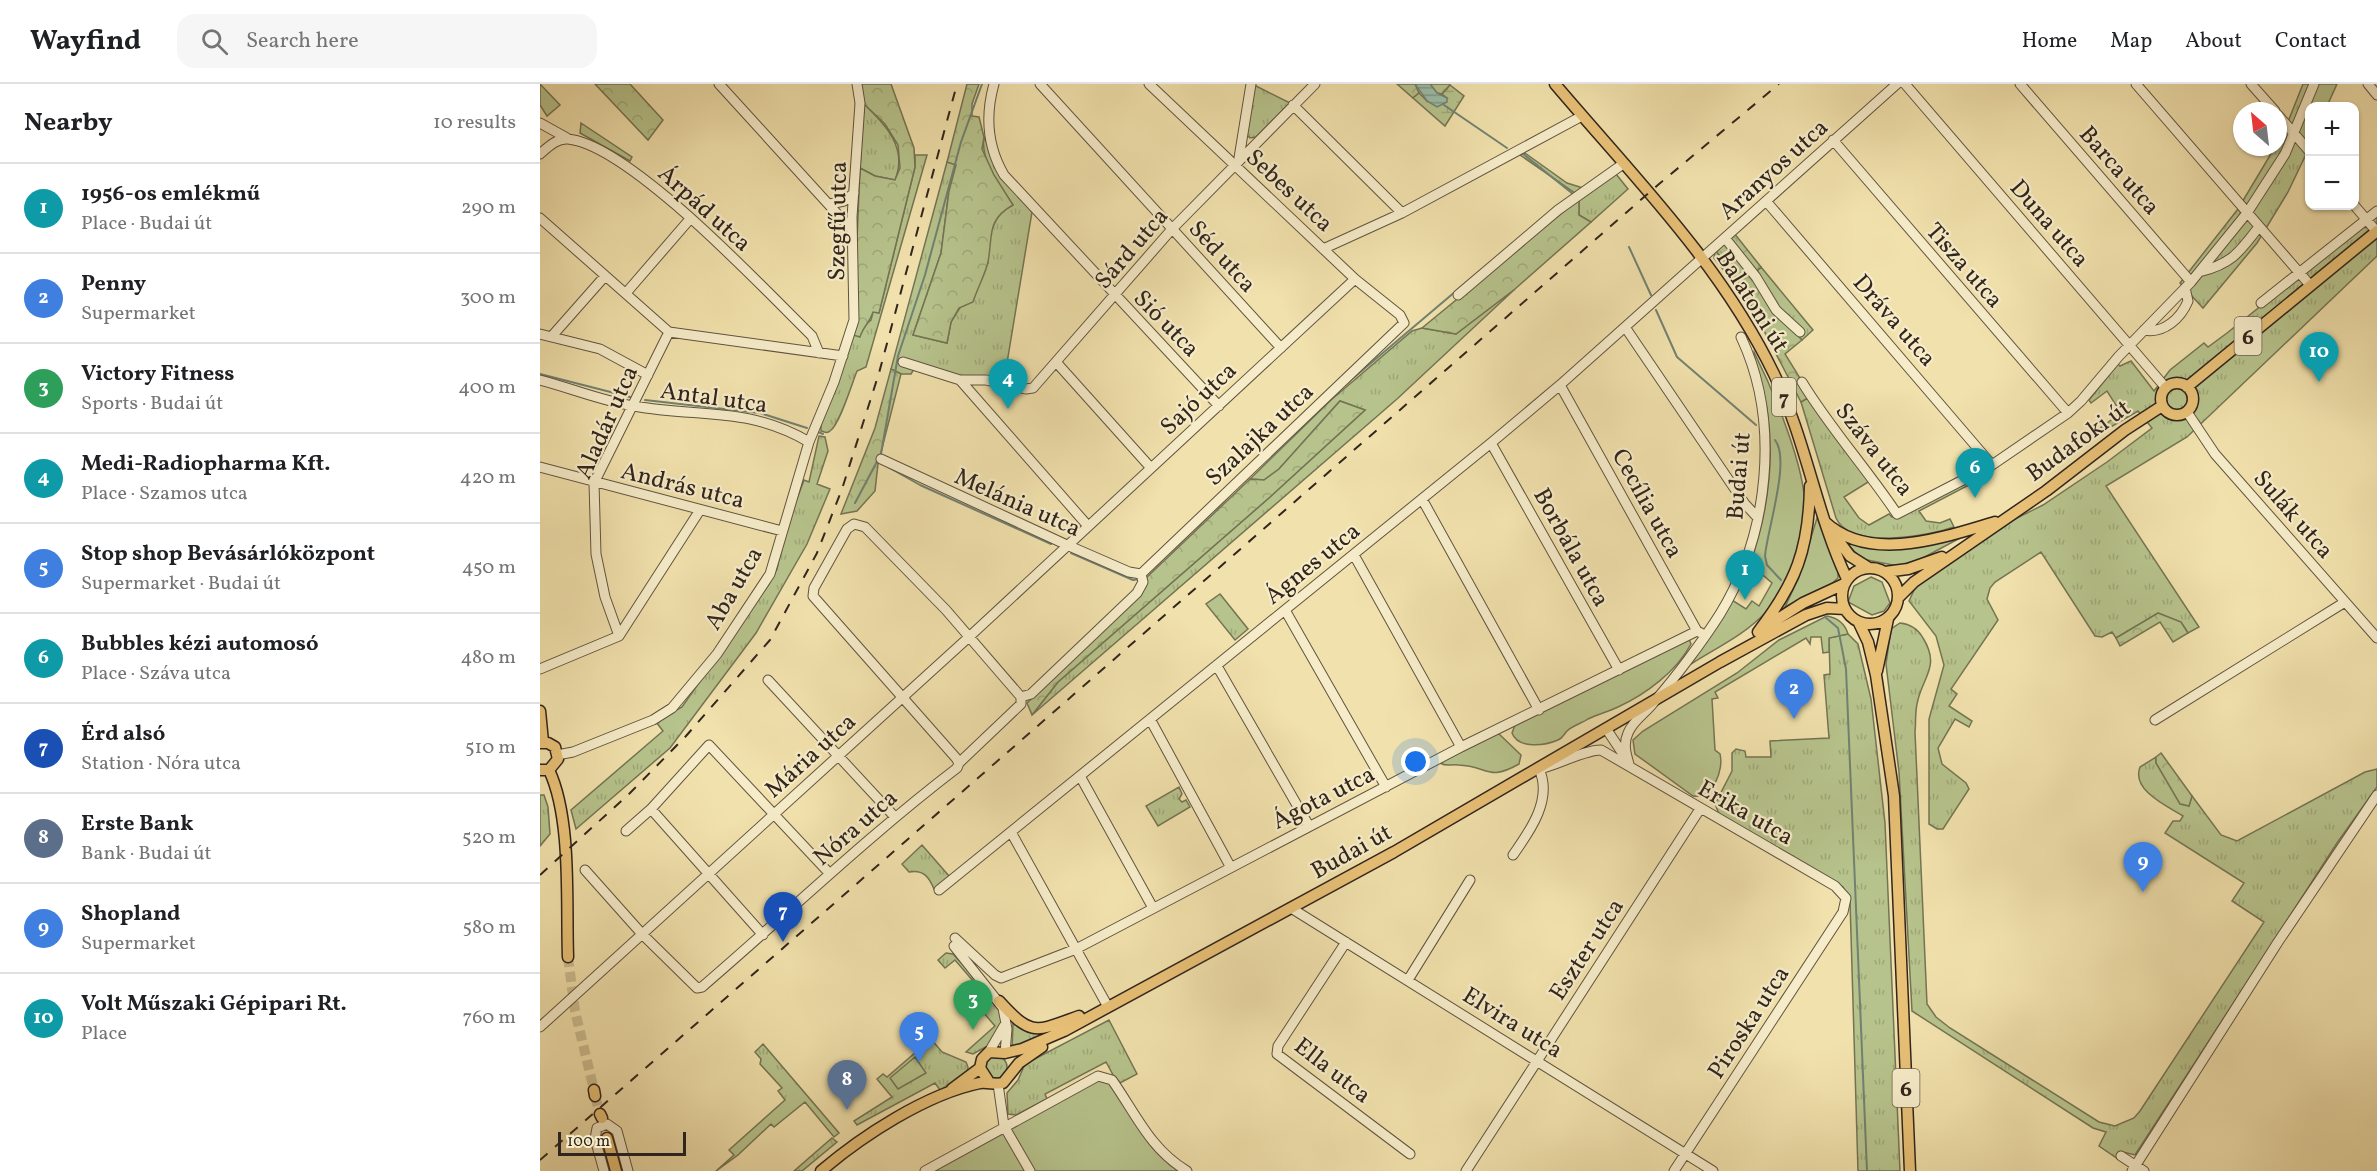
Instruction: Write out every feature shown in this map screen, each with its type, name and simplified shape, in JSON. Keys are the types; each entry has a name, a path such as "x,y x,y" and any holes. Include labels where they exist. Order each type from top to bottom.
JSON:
{"main road":[{"name":"Balatoni út","path":"1555,84 1702,258 1748,324 1775,375 1791,414 1830,543 1846,582"},
{"name":"6","path":"2187,387 2377,232"},
{"path":"2176,383 2187,387 2193,399 2187,412 2173,415 2162,406 2161,396 2166,388 2176,383"},
{"name":"Budafoki út","path":"1899,597 1914,582 1959,549 2057,483 2125,430 2162,406"},
{"path":"1758,632 1780,603 1799,567 1810,519 1810,474"},
{"path":"1825,522 1844,536 1890,543 1943,537 2006,518"},
{"name":"7","path":"1825,522 1846,552 1869,568"},
{"name":"Budafoki út","path":"1885,572 1922,565 1959,549"},
{"name":"6","path":"1869,568 1885,572"},
{"path":"1845,609 1842,597 1846,582 1857,571 1869,568"},
{"path":"1885,572 1895,583 1899,597"},
{"name":"Budai út","path":"1720,662 1758,632 1803,603 1846,582"},
{"name":"6","path":"1876,675 1888,619 1896,608 1899,597"},
{"name":"6","path":"1845,609 1859,623 1868,642 1876,675 1890,766 1897,846 1910,1171"},
{"name":"Budai út","path":"821,1171 875,1129 939,1098 1007,1080 1019,1062 1107,1005 1291,908 1539,769 1720,662 1819,610 1845,609"},
{"path":"1859,623 1873,625 1888,619"},
{"path":"540,711 541,743 551,745 557,754 556,764 544,770 557,792 563,833 568,957"},
{"path":"999,1000 1019,1023 1032,1029 1044,1029 1107,1005"},
{"name":"Budai út","path":"939,1098 980,1068 982,1059 989,1052 1005,1053 1030,1046 1064,1031"},
{"path":"1005,1053 1012,1061 1012,1071"},
{"path":"980,1068 993,1083"},
{"path":"607,1138 616,1171"}],"street":[{"path":"719,84 851,229"},
{"name":"Szegfű utca","path":"843,356 851,334 855,304 851,229 860,103 857,84"},
{"name":"Sió utca","path":"994,84 989,107 989,137 999,166 1014,187 1219,406"},
{"name":"Séd utca","path":"1040,84 1281,348"},
{"name":"Sebes utca","path":"1149,84 1236,161 1323,249 1355,279 1400,315 1404,323"},
{"path":"1236,161 1251,84"},
{"name":"Sárd utca","path":"960,380 986,380 1030,389 1115,296 1172,229 1236,161 1315,84"},
{"name":"Aranyos utca","path":"1702,258 1897,84"},
{"name":"Duna utca","path":"1905,84 2166,388"},
{"name":"Barca utca","path":"2020,84 2188,285"},
{"path":"2136,84 2258,228 2310,285"},
{"path":"2251,84 2266,102"},
{"path":"1992,465 2068,413 2199,272 2247,213 2285,154 2292,132 2314,84"},
{"path":"2368,84 2377,95"},
{"path":"1293,105 1402,213"},
{"path":"1323,249 1402,213 1582,116"},
{"path":"540,125 546,139 542,152"},
{"name":"Árpád utca","path":"540,125 636,173 690,219 812,336 819,352"},
{"path":"2287,126 2305,146"},
{"path":"542,152 563,139 575,141"},
{"name":"Tisza utca","path":"1833,140 2068,413"},
{"path":"1458,296 1558,210 1623,164"},
{"path":"830,204 844,201 854,193"},
{"name":"Dráva utca","path":"1766,201 1992,465"},
{"path":"2359,210 2377,232"},
{"path":"2261,303 2327,253 2377,211"},
{"path":"540,218 669,332 843,356"},
{"path":"626,293 690,219"},
{"path":"2199,272 2221,265 2236,256 2258,228"},
{"path":"1725,238 1756,278 1776,310 1800,332"},
{"name":"Ágnes utca","path":"939,890 1491,443 1560,385 1702,258"},
{"path":"552,336 604,276"},
{"name":"Sajó utca","path":"1067,545 1355,279"},
{"name":"Szalajka utca","path":"1142,577 1404,323"},
{"path":"1625,327 1745,504 1757,517"},
{"name":"Aladár utca","path":"619,636 605,597 596,554 594,483 669,332"},
{"path":"540,333 600,349 648,375"},
{"name":"Budai út","path":"1654,702 1702,633 1720,613 1742,571 1757,517 1764,466 1764,422 1756,374 1741,337"},
{"name":"Aba utca","path":"557,754 573,752 653,720 672,708 717,654 754,602 770,574 809,442 843,356"},
{"path":"903,362 960,380 1088,526"},
{"path":"1056,362 1151,468"},
{"name":"Antal utca","path":"540,380 634,406 747,417 793,432 809,442"},
{"name":"Száva utca","path":"1802,382 1825,418 1864,465 1897,514 1992,465"},
{"name":"Cecília utca","path":"1560,385 1667,576 1702,633"},
{"name":"Sulák utca","path":"2187,412 2215,453 2377,638"},
{"name":"Borbála utca","path":"1491,443 1619,670"},
{"name":"Melánia utca","path":"881,459 1142,577"},
{"name":"András utca","path":"540,467 782,531"},
{"path":"1422,499 1539,711"},
{"path":"540,669 619,636 700,510"},
{"path":"959,764 813,596 814,588 847,530 855,524 865,527 969,637 1021,697"},
{"name":"Mária utca","path":"540,1027 1067,545"},
{"path":"1353,555 1461,747"},
{"name":"Nóra utca","path":"642,934 697,988 702,987 894,816 959,764 1021,704 1021,697 1031,694 1137,593 1142,577"},
{"path":"2155,720 2345,602"},
{"path":"1286,610 1386,787"},
{"name":"Ágota utca","path":"999,1000 954,942 999,978 1076,949 1230,866 1461,747 1539,711 1619,670 1702,633"},
{"path":"1217,666 1309,826"},
{"path":"768,680 894,816"},
{"path":"1629,764 1625,744 1628,733 1635,720 1654,702"},
{"path":"1150,719 1230,866"},
{"path":"1607,730 1607,745 1611,755"},
{"name":"Erika utca","path":"1607,730 1629,764"},
{"path":"626,831 651,809 709,745 830,874"},
{"name":"Erika utca","path":"1539,769 1561,764 1590,751 1601,750 1629,764 1700,809 1842,892"},
{"path":"1513,855 1528,834 1542,800 1544,782 1539,769"},
{"path":"1080,776 1153,908"},
{"path":"2121,1156 2137,1169 2278,942 2377,795"},
{"path":"651,809 763,935"},
{"name":"Eszter utca","path":"1466,1171 1700,809"},
{"path":"1011,832 1107,1005"},
{"path":"585,870 642,934"},
{"path":"1408,980 1470,880"},
{"name":"Piroska utca","path":"1674,1171 1843,912 1846,898 1842,892"},
{"name":"Elvira utca","path":"1291,908 1537,1059 1713,1171"},
{"name":"Ella utca","path":"1346,942 1278,1046 1277,1054 1410,1154"},
{"path":"999,1000 1006,1021 1005,1053"},
{"path":"989,1052 1006,1021"},
{"path":"925,1171 1092,1078 1103,1076 1115,1084 1150,1139 1168,1159 1182,1170"},
{"path":"993,1083 1004,1126 1030,1171"},
{"path":"604,1171 595,1135 597,1128 607,1124 617,1131 628,1171"}],"green space":[{"path":"540,84 560,105 547,116 540,105"},
{"path":"595,84 630,84 663,120 648,140"},
{"path":"861,84 891,84 914,148 915,167 879,313 873,312 860,337 853,335 860,168 875,176 895,180 900,168 898,145 885,124 864,104"},
{"path":"967,84 979,84 972,104 972,116 979,117 984,137 982,149 994,175 1013,205 998,217 992,229 988,262 983,277 973,302 959,308 951,322 947,343 913,335 941,253 949,191 956,165 947,162"},
{"path":"1397,84 1415,84 1419,93 1413,98"},
{"path":"1430,84 1450,85 1442,94 1437,93"},
{"path":"2303,84 2337,84 2329,102 2305,102 2305,156 2288,192 2257,243 2203,308 2180,283 2238,209 2270,156 2287,156 2287,124"},
{"path":"1254,85 1290,103 1256,137 1250,138 1246,134"},
{"path":"1450,85 1464,96 1445,126 1413,98 1419,93 1427,101 1447,98 1442,94"},
{"path":"864,104 887,129 897,147 899,158 895,180 875,176 860,168"},
{"path":"581,123 632,157 630,161 580,133"},
{"path":"984,137 994,160 1032,212 1004,381 959,377 916,366 911,374 901,374 891,369 947,162 956,164 949,191 941,253 913,335 947,343 951,322 988,263 989,235 1000,212 1013,205 988,164"},
{"path":"1525,153 1567,183 1583,188 1575,193 1520,155"},
{"path":"915,155 927,155 866,367 857,371 834,427 828,432 821,431 821,424 853,335 871,320 873,312 879,313 915,167"},
{"path":"1616,174 1628,189 1591,222 1579,215 1579,199"},
{"path":"1579,199 1579,215 1591,222 1515,289 1456,334 1422,328"},
{"path":"2377,213 2377,256 2187,437 2106,486 2199,627 2188,633 2181,622 2158,613 2116,638 2112,632 2102,637 2095,636 2041,552 1995,582 1990,588 1987,599 1998,620 1951,689 1957,694 1949,706 1972,721 1969,727 1955,719 1938,748 1942,764 1966,783 1969,789 1943,829 1937,829 1929,824 1929,719 1944,665 1936,636 1909,601 1916,586 2009,522 2043,505 2107,462 2152,428 2138,411 2109,428 2100,428 2121,413 2107,391 2091,403 2089,400 2118,364 2120,366 2131,361 2154,391 2170,370 2204,343 2208,347 2227,333"},
{"path":"1734,233 1761,267 1751,276 1780,318 1802,340 1785,354 1811,396 1801,402 1733,271 1715,250"},
{"path":"1715,250 1733,271 1743,294 1714,258"},
{"path":"1761,267 1813,330 1802,340 1780,318 1751,277"},
{"path":"1515,289 1397,399 1032,715 1058,682 1270,497 1365,410 1340,401 1279,469 1264,480 1250,479 1331,400 1412,331 1422,328 1456,334"},
{"path":"1754,352 1779,408 1795,453 1804,495 1804,525 1798,552 1788,579 1766,612 1740,634 1691,664 1732,600 1746,609 1752,601 1759,606 1772,583 1750,564 1765,507 1770,468 1767,409"},
{"path":"891,369 901,374 878,464 875,491 857,511 841,514 875,428"},
{"path":"1811,396 1873,479 1844,497 1859,518 1869,525 1889,514 1892,517 1987,468 1990,474 1919,511 1926,521 1940,523 1950,519 1954,527 1909,537 1890,538 1857,534 1844,528 1836,518 1801,402"},
{"path":"1340,401 1365,410 1270,497 1058,682 1032,715 1027,703 1099,633 1146,578 1250,479 1264,480 1279,469"},
{"path":"819,436 825,437 828,451 817,484 830,489 807,544 756,633 670,748 576,829 571,810 663,731 656,722 682,707 769,584 777,569 785,531 804,480 809,482"},
{"path":"1817,518 1838,569 1838,578 1829,586 1785,607 1799,577"},
{"path":"1960,538 1921,559 1898,566 1862,559 1847,544 1880,546"},
{"path":"1871,577 1882,582 1890,603 1884,611 1872,615 1848,602 1854,586"},
{"path":"1220,594 1248,629 1235,640 1206,604"},
{"path":"2158,613 2181,622 2188,633 2173,642 2160,622 2120,646 2116,638"},
{"path":"1827,616 1840,622 1848,634 1829,638 1829,652 1823,653 1821,637 1811,637 1810,644 1806,638 1715,692 1718,698 1712,699 1715,750 1720,754 1721,761 1716,782 1706,793 1693,796 1635,754 1633,740 1643,731 1737,673 1779,640"},
{"path":"1900,623 1919,632 1930,657 1929,672 1917,704 1915,732 1927,1004 1936,1017 1950,1028 2099,1122 2115,1126 2134,1118 2140,1111 2264,922 2232,901 2244,883 2165,833 2173,821 2180,821 2183,816 2145,790 2139,775 2140,767 2156,757 2156,763 2189,806 2192,796 2221,835 2237,841 2365,772 2377,769 2377,787 2337,843 2135,1155 2123,1152 2118,1159 2099,1146 2106,1132 2093,1128 1912,1011 1899,772 1886,664 1891,629"},
{"path":"1848,634 1858,644 1871,699 1885,823 1900,1171 1858,1171 1850,901 1843,887 1719,814 1715,804 1732,771 1732,753 1736,749 1745,751 1746,757 1771,757 1770,741 1829,738 1824,675 1830,674 1829,638"},
{"path":"1689,639 1691,644 1677,664 1649,689 1629,702 1572,728 1560,739 1546,744 1532,745 1520,742 1512,733 1515,725"},
{"path":"1498,733 1521,755 1519,764 1500,772 1488,772 1468,766 1440,763"},
{"path":"2161,753 2192,796 2189,806 2180,804 2156,763 2156,757"},
{"path":"1179,787 1182,794 1179,799 1182,802 1186,800 1190,807 1158,826 1146,806"},
{"path":"540,795 544,795 548,807 550,834 540,846"},
{"path":"922,845 949,876 934,889 925,875 914,871 909,872 902,864"},
{"path":"946,953 953,954 991,996 1001,1015 1000,1028 995,1042 973,1054 966,1052 995,1026 970,997 980,989 955,960 945,968 938,960"},
{"path":"1109,1020 1137,1074 1118,1084 1106,1062 1045,1094 1047,1099 1016,1115 1008,1114 1007,1093 1018,1080 1025,1064"},
{"path":"1013,1024 1033,1033 1049,1030 1051,1034 1012,1049"},
{"path":"931,1039 942,1052 966,1062 967,1073 940,1090 935,1083 857,1125 854,1121 892,1097 877,1079 883,1074 887,1077"},
{"path":"763,1044 839,1133 834,1137 805,1102 774,1127 771,1124 738,1155 716,1171 734,1155 729,1150 785,1100 778,1091 782,1088 760,1064 761,1059 755,1052"},
{"path":"996,1056 1004,1059 1007,1067 1004,1075 996,1078 988,1075 985,1067 988,1059"},
{"path":"915,1057 926,1073 898,1089 890,1078"},
{"path":"1108,1077 1139,1124 1180,1167 1177,1171 925,1171 1092,1078"},
{"path":"832,1138 837,1142 802,1171 794,1171"}],"shaded area":[{"path":"1415,84 1430,84 1437,93 1447,98 1447,102 1437,107 1427,101"}],"waterway":[{"path":"855,503 881,454 898,356 925,275 961,142 982,84"},
{"path":"1444,105 1507,148"},
{"path":"1522,153 1573,194 1568,198"},
{"path":"1629,247 1651,295"},
{"path":"1345,385 1482,269"},
{"path":"1656,310 1677,357 1756,425"},
{"path":"540,374 630,397"},
{"path":"645,400 760,413 807,428"},
{"path":"818,432 823,434"},
{"path":"1775,440 1779,450 1779,479 1765,556 1767,565 1781,580"},
{"path":"888,467 920,485 1051,544"},
{"path":"1145,576 1224,501"},
{"path":"1071,553 1133,580 1140,579"},
{"path":"1825,617 1838,628 1846,669 1867,1171"}],"tunnel":[{"path":"568,957 575,1011 594,1090"},
{"path":"595,1096 600,1114"}],"railway":[{"path":"540,875 630,793 686,736 770,640 817,553 842,489 879,373 957,84"},
{"path":"540,1160 1659,184 1779,84"}],"place":[{"name":"Volt Műszaki Gépipari Rt.","path":"2319,382"},
{"name":"Medi-Radiopharma Kft.","path":"1008,409"},
{"name":"Bubbles kézi automosó","path":"1975,498"},
{"name":"1956-os emlékmű","path":"1745,600"},
{"name":"Penny","path":"1794,719"},
{"name":"Shopland","path":"2143,892"},
{"name":"Érd alsó","path":"783,942"},
{"name":"Victory Fitness","path":"973,1030"},
{"name":"Stop shop Bevásárlóközpont","path":"919,1062"},
{"name":"Erste Bank","path":"847,1110"}]}
